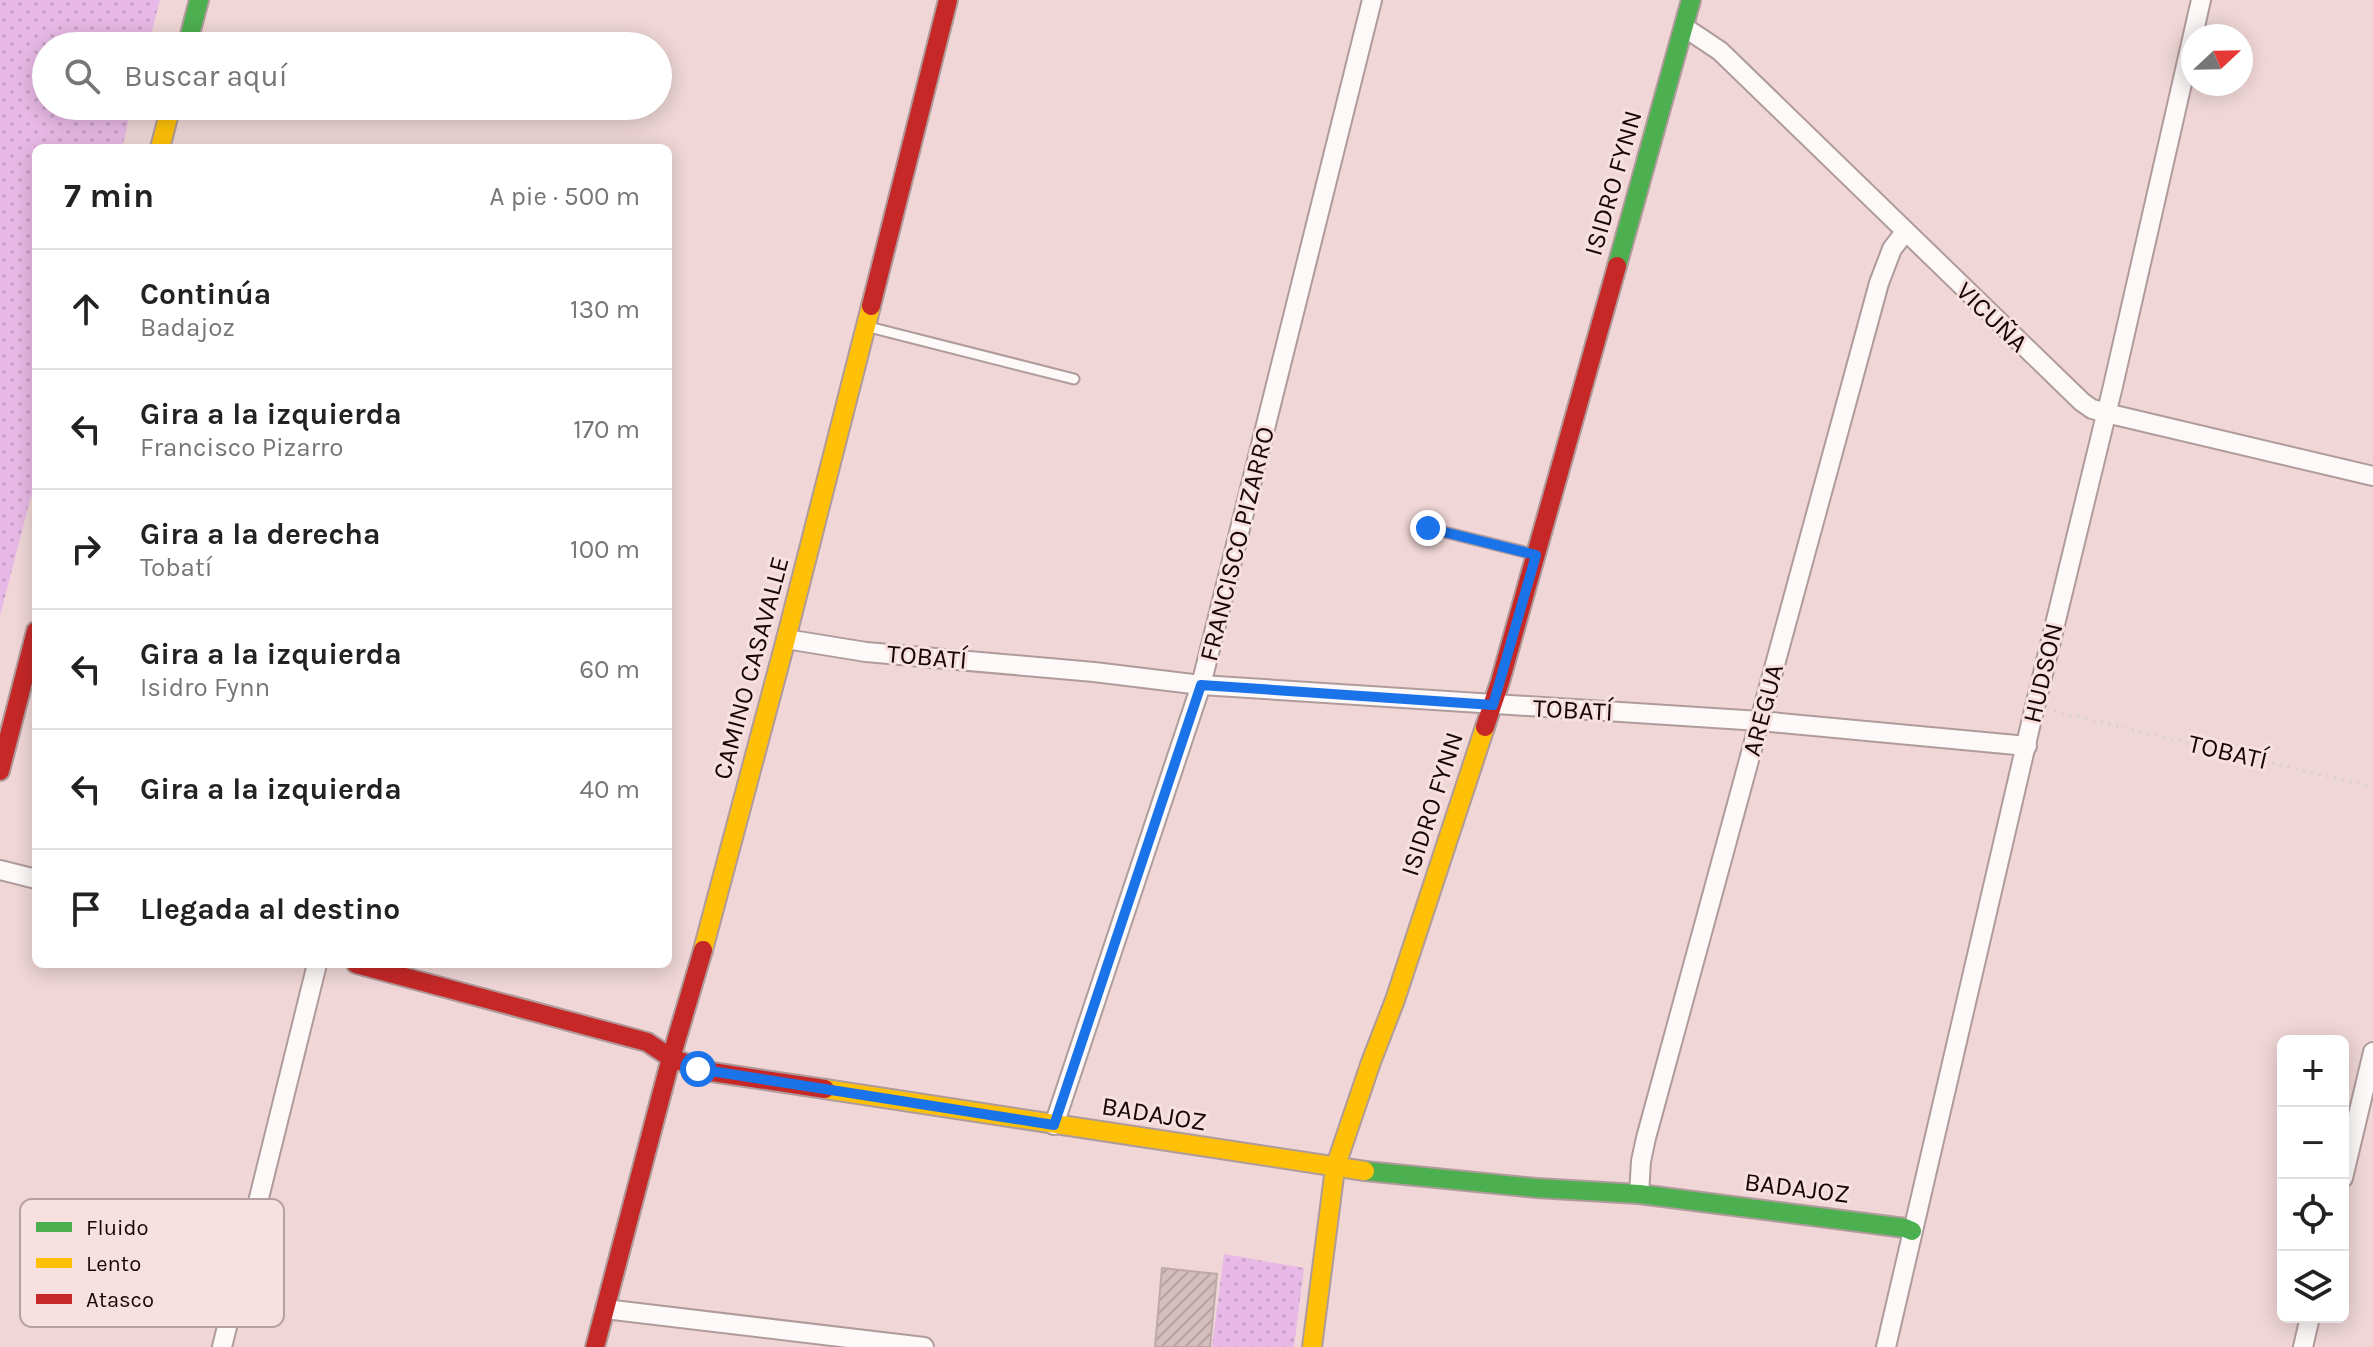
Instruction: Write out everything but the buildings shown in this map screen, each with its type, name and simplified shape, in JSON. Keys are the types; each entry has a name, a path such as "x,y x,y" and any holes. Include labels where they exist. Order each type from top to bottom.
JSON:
{"street":[{"path":"191,32 199,0"},
{"name":"CAMINO CASAVALLE","path":"595,1347 786,639 948,0"},
{"name":"FRANCISCO PIZARRO","path":"1054,1125 1201,685 1372,0"},
{"name":"ISIDRO FYNN","path":"1312,1347 1335,1168 1395,1000 1493,705 1691,0"},
{"name":"HUDSON","path":"1886,1347 2201,0"},
{"name":"VICUÑA","path":"1684,27 1720,51 2066,388 2092,409 2373,476"},
{"path":"161,144 167,120"},
{"name":"AREGUA","path":"1639,1194 1646,1138 1879,283 1892,249 1905,232"},
{"name":"TOBATÍ","path":"786,639 866,652 1094,672 1201,685 1760,721 2027,746"},
{"path":"0,771 32,647"},
{"path":"0,870 32,878"},
{"path":"259,1199 316,968"},
{"name":"BADAJOZ","path":"371,968 647,1042 671,1058 712,1072 1335,1168 1536,1188 1639,1194 1912,1231"},
{"path":"2349,1153 2373,1052"},
{"path":"605,1309 924,1347"},
{"path":"2303,1347 2309,1323"},
{"path":"222,1347 227,1327"}],"lane":[{"path":"865,326 1074,379"},
{"path":"1428,528 1536,555"}],"path":[{"name":"TOBATÍ","path":"2036,706 2373,787"}],"shaded area":[{"path":"0,0 160,0 152,32 32,32 32,120 129,120 123,144 32,144 32,492 0,616"},
{"path":"1224,1254 1304,1268 1294,1347 1212,1347"}],"traffic: fast":[{"path":"191,32 199,0"},
{"path":"1617,266 1691,0"},
{"path":"1365,1171 1536,1188 1639,1194 1912,1231"}],"traffic: slow":[{"path":"161,144 167,120"},
{"path":"703,950 871,306"},
{"path":"1312,1347 1335,1168 1395,1000 1485,727"},
{"path":"825,1089 1365,1171"}],"traffic: jam":[{"path":"871,306 948,0"},
{"path":"1485,727 1617,266"},
{"path":"0,771 32,647"},
{"path":"595,1347 671,1058 703,950"},
{"path":"371,968 647,1042 671,1058 712,1072 825,1089"}],"route":[{"path":"698,1069 1054,1125 1201,685 1493,705 1536,555 1428,528"}]}
